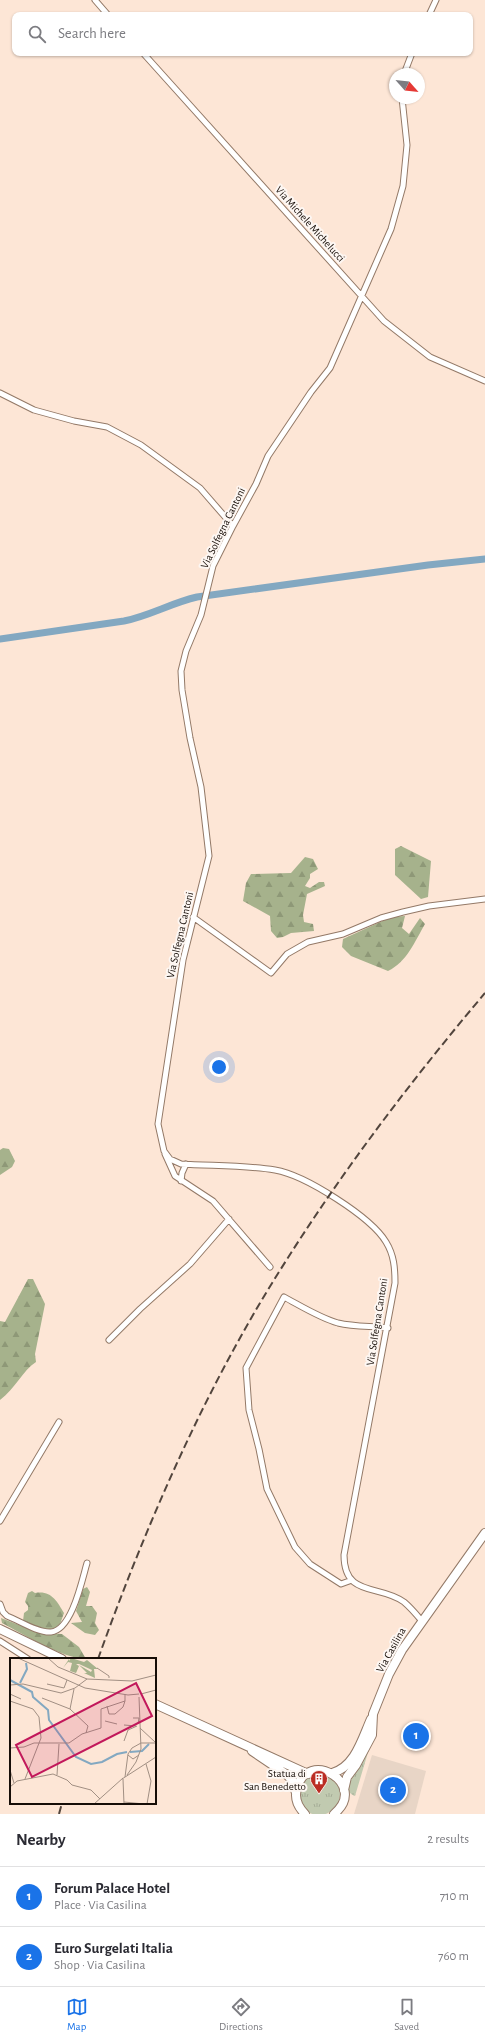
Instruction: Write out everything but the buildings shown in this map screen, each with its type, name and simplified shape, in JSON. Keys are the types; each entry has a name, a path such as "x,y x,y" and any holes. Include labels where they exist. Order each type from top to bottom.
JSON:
{"main road":[{"name":"Via Casilina","path":"334,1814 342,1805 347,1777 356,1765 372,1735 373,1714 402,1650 421,1620 485,1533"},
{"path":"0,1629 60,1658"},
{"path":"156,1704 308,1774"},
{"path":"332,1773 343,1769 350,1763 373,1714"},
{"path":"244,1744 292,1780 298,1805 306,1814"},
{"path":"296,1793 297,1785 308,1774 320,1770 332,1773 337,1778 344,1790"}],"street":[{"path":"95,0 105,12"},
{"path":"430,12 436,0"},
{"name":"Via Michele Michelucci","path":"145,56 384,321 412,345 446,365 485,381"},
{"path":"406,68 411,56"},
{"name":"Via Solfegna Cantoni","path":"352,1580 344,1568 344,1555 388,1328 395,1283 395,1265 386,1242 373,1226 301,1178 276,1170 186,1164 170,1159 164,1151 158,1124 183,960 209,856 201,787 190,738 182,690 181,671 186,651 201,615 213,566 256,484 268,456 311,392 330,368 391,229 403,186 407,145 403,104"},
{"path":"0,393 34,410 74,421 107,427 141,445 200,488 233,526"},
{"path":"193,917 271,973 287,954 308,942 343,934 381,918 402,912 429,906 485,899"},
{"path":"164,1151 175,1176 214,1201 270,1267"},
{"path":"181,1181 182,1173 186,1164"},
{"path":"109,1340 140,1309 190,1264 229,1219"},
{"path":"388,1328 368,1326 358,1327 336,1322 284,1297 246,1368 249,1410 260,1448 267,1489 279,1517 295,1547 310,1564 341,1584 352,1580 367,1589 392,1596 404,1602 421,1620"},
{"path":"0,1521 59,1422"},
{"path":"0,1604 3,1612 7,1616 43,1631 51,1632 60,1630 68,1619 87,1563"},
{"path":"0,1641 26,1658"}],"shaded area":[{"path":"372,1755 426,1771 415,1814 354,1814"}],"green space":[{"path":"401,846 431,861 428,897 421,899 395,875 395,849"},
{"path":"305,857 313,859 318,869 310,874 310,878 305,886 310,888 319,882 324,882 325,886 307,894 303,915 304,922 313,924 314,931 291,933 277,938 271,931 270,916 243,901 246,883 251,874 291,873"},
{"path":"405,916 402,928 409,934 420,918 425,924 405,957 395,967 388,971 351,956 342,947 343,939 391,917"},
{"path":"3,1148 9,1149 15,1161 12,1167 0,1175 0,1150"},
{"path":"28,1279 33,1279 45,1304 35,1354 36,1362 31,1365 10,1391 0,1400 0,1321 5,1322"},
{"path":"87,1587 90,1592 86,1606 92,1606 97,1613 95,1623 99,1630 95,1635 85,1633 71,1623 82,1622 76,1611 83,1589"},
{"path":"32,1591 35,1593 45,1593 53,1597 56,1601 64,1613 59,1627 45,1629 23,1621 24,1613 28,1610 28,1606 25,1602 28,1593"},
{"path":"1,1618 40,1633 62,1634 79,1647 85,1658 77,1658 55,1651 2,1623"},
{"path":"372,1739 355,1796 350,1792 348,1786 350,1778 358,1760"},
{"path":"319,1773 334,1779 340,1794 338,1802 334,1809 323,1814 311,1813 304,1809 298,1794 304,1779"}],"waterway":[{"path":"0,639 124,621 197,597 428,565 485,559"}],"railway":[{"path":"98,1658 133,1566 172,1474 215,1384 263,1298 340,1179 396,1103 485,993"},
{"path":"59,1814 62,1804"}],"place":[{"name":"Forum Palace Hotel","path":"416,1736"},
{"name":"Euro Surgelati Italia","path":"393,1790"},
{"name":"Statua di San Benedetto","path":"319,1794"}]}
